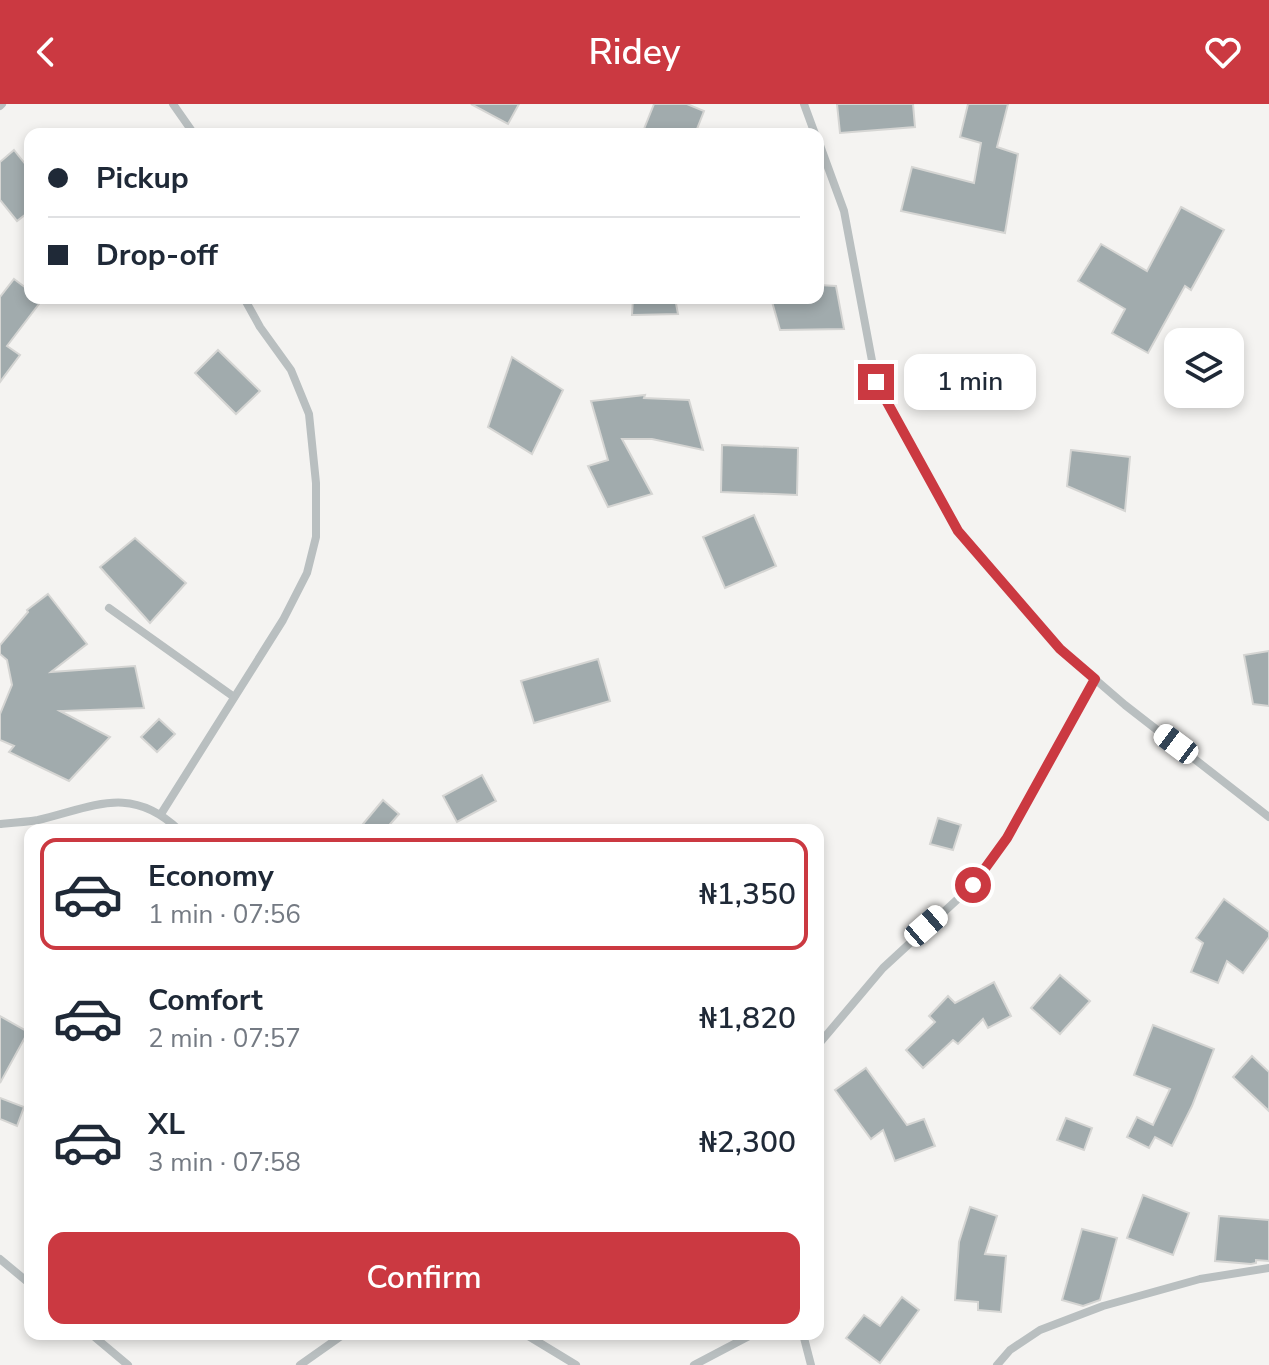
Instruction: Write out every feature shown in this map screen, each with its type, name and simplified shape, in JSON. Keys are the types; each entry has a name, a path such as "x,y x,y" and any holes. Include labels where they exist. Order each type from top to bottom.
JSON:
{"street":[{"path":"173,104 190,128"},
{"path":"804,104 813,128"},
{"path":"824,156 844,211 876,382 958,531 1060,649 1269,817"},
{"path":"161,814 283,620 307,573 316,537 316,483 309,414 291,370 247,304"},
{"path":"109,608 234,697"},
{"path":"824,1038 883,968 973,885 1007,838 1095,679"},
{"path":"0,824 35,820 106,801 141,805 161,814 172,824"},
{"path":"0,1259 24,1279"},
{"path":"997,1365 1010,1350 1040,1330 1103,1306 1200,1279 1269,1268"},
{"path":"98,1340 128,1365"},
{"path":"300,1365 335,1340"},
{"path":"535,1340 576,1365"},
{"path":"694,1365 742,1340"},
{"path":"805,1340 811,1365"}],"building":[{"path":"471,104 519,104 508,124"},
{"path":"654,104 687,104 704,111 697,128 644,128"},
{"path":"837,104 913,104 915,127 840,133"},
{"path":"968,104 1008,104 997,147 1018,154 1005,233 901,211 912,167 974,183 981,143 960,137"},
{"path":"14,150 24,162 24,216 17,221 0,200 0,162"},
{"path":"1181,207 1224,230 1191,290 1185,286 1148,353 1112,333 1125,309 1078,281 1101,244 1147,271"},
{"path":"14,279 24,286 24,304 39,304 7,346 20,355 0,382 0,297"},
{"path":"824,285 836,286 844,329 780,330 773,304 824,304"},
{"path":"633,304 676,304 678,314 632,315"},
{"path":"218,350 260,391 236,414 195,373"},
{"path":"512,357 563,390 532,454 488,427"},
{"path":"645,395 644,398 689,400 703,450 652,439 622,439 652,494 608,507 588,466 608,460 591,401"},
{"path":"722,445 798,448 797,495 721,492"},
{"path":"1071,450 1130,457 1125,511 1067,486"},
{"path":"754,515 776,566 725,588 703,537"},
{"path":"135,538 186,583 150,623 100,567"},
{"path":"48,594 87,644 51,672 135,666 144,708 60,711 110,737 69,781 9,752 14,746 0,740 0,714 12,685 7,660 0,654 0,645 27,610"},
{"path":"1269,651 1269,706 1253,704 1244,655"},
{"path":"598,659 610,701 534,723 521,681"},
{"path":"159,719 175,734 157,752 141,737"},
{"path":"482,775 496,801 457,822 443,796"},
{"path":"383,800 399,814 390,824 363,824"},
{"path":"938,818 961,825 953,850 930,844"},
{"path":"1224,899 1269,932 1269,937 1243,973 1227,961 1218,983 1191,972 1203,943 1196,938"},
{"path":"1060,975 1090,1001 1060,1034 1031,1008"},
{"path":"994,982 1011,1016 988,1028 983,1019 958,1044 953,1040 923,1068 906,1050 935,1022 929,1016 948,996 955,1003"},
{"path":"0,1016 24,1030 24,1039 0,1083"},
{"path":"1153,1025 1214,1049 1192,1106 1172,1146 1155,1137 1149,1148 1127,1137 1137,1117 1153,1125 1170,1089 1134,1075"},
{"path":"1252,1056 1269,1072 1269,1111 1233,1077"},
{"path":"866,1068 907,1125 924,1119 935,1146 895,1161 883,1130 871,1139 835,1090"},
{"path":"0,1098 24,1107 17,1126 0,1119"},
{"path":"1066,1118 1092,1128 1084,1150 1057,1140"},
{"path":"1143,1195 1189,1213 1173,1255 1127,1238"},
{"path":"970,1207 997,1216 985,1254 1006,1256 1001,1312 978,1310 978,1302 955,1300 959,1242"},
{"path":"1219,1216 1269,1220 1269,1261 1256,1260 1251,1264 1215,1261"},
{"path":"1082,1229 1117,1238 1100,1300 1083,1306 1062,1300"},
{"path":"902,1297 919,1310 880,1363 846,1338 864,1315 880,1326"}],"route":[{"path":"876,382 958,531 1060,649 1095,679 1007,838 973,885"}]}
